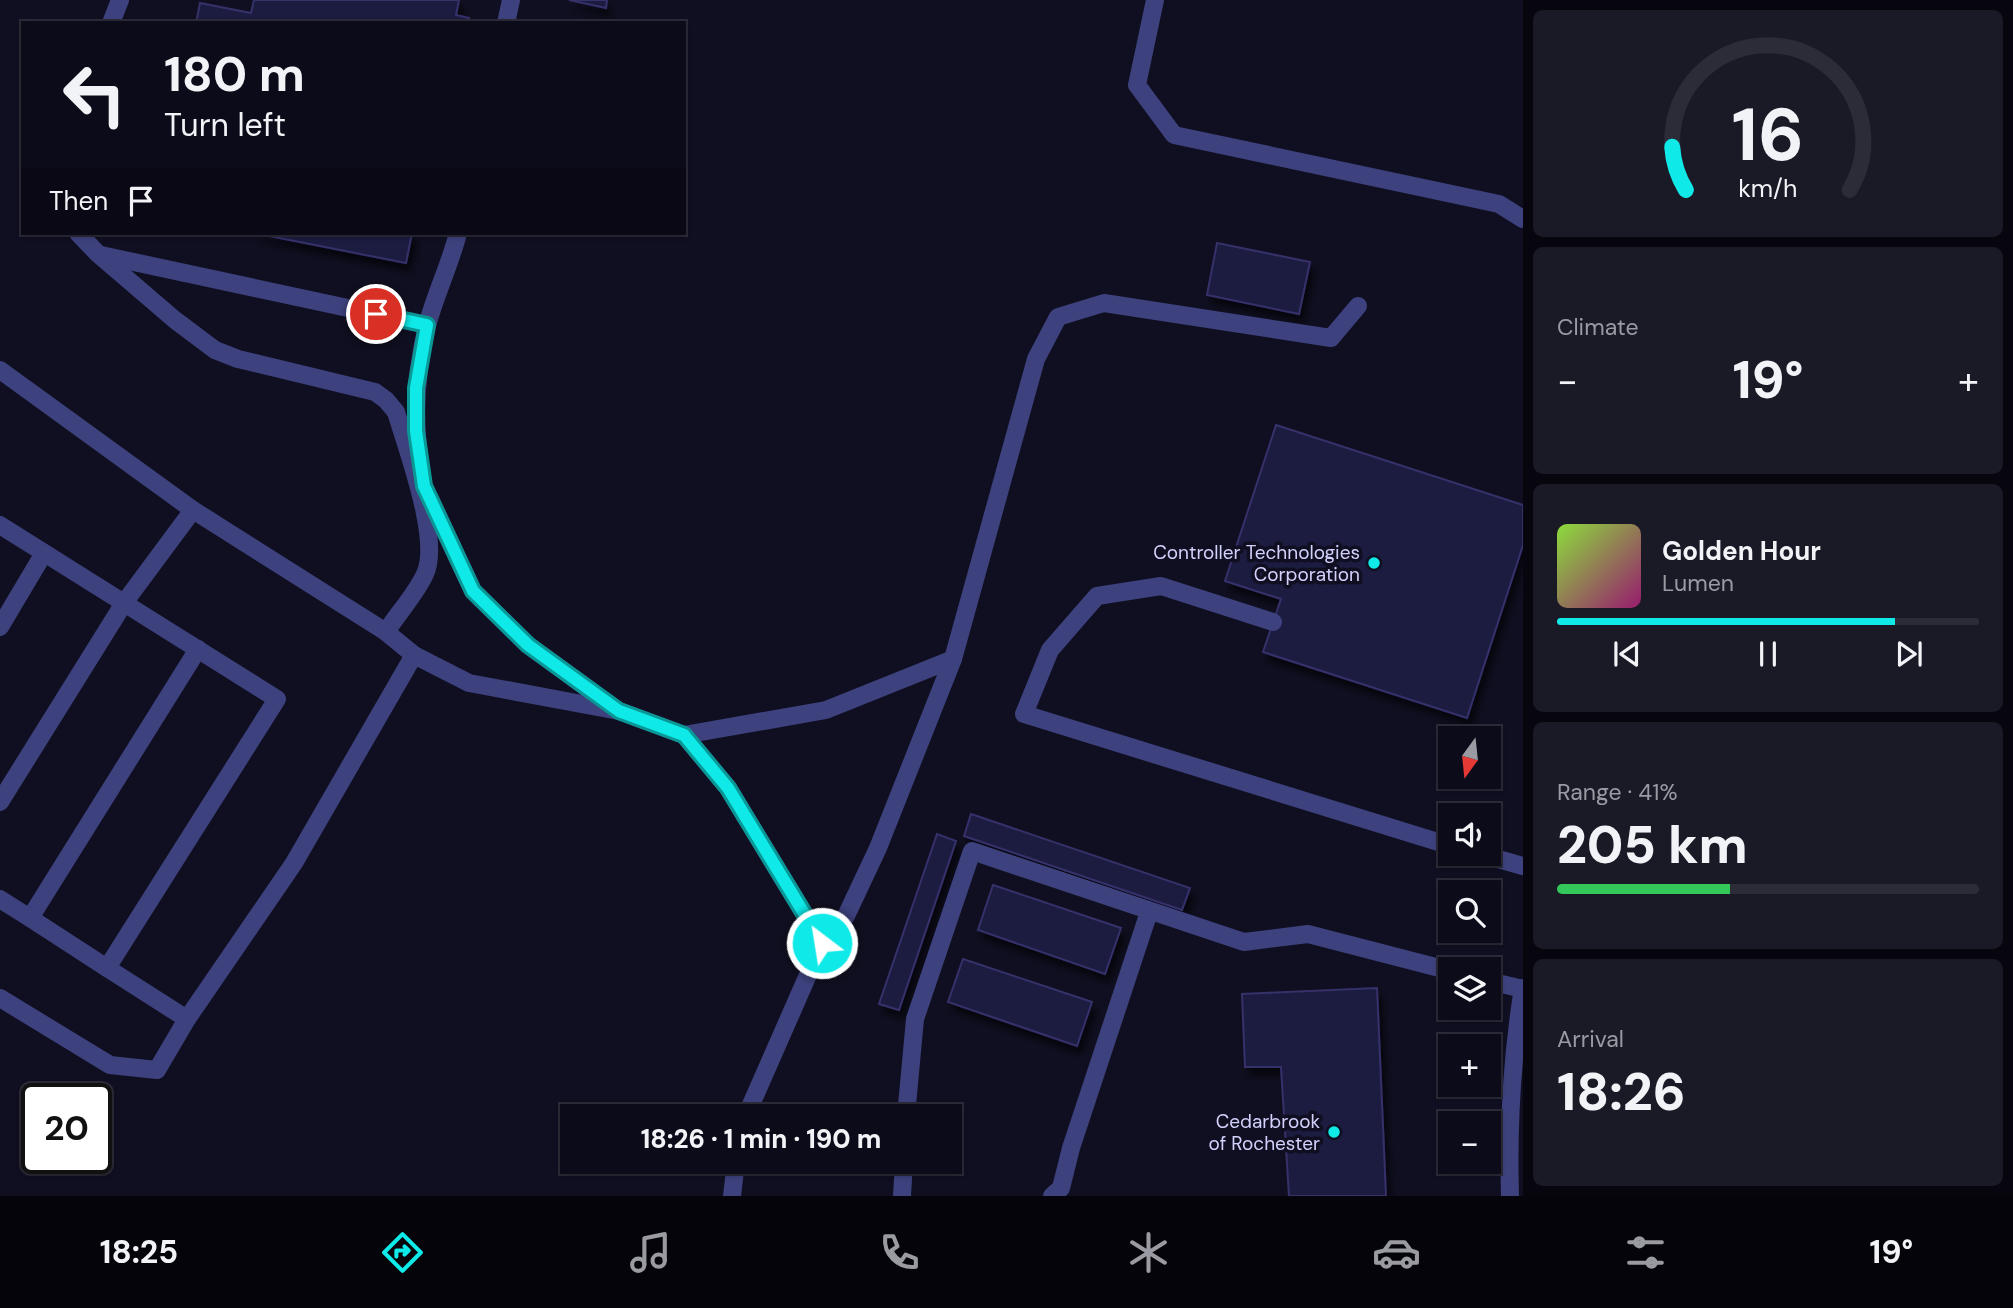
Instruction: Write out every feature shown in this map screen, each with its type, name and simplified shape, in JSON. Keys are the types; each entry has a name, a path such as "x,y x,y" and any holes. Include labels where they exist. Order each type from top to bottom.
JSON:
{"street":[{"path":"112,21 120,0"},
{"path":"506,21 511,0"},
{"path":"1155,0 1137,85 1174,135 1499,204 1523,219"},
{"path":"80,235 98,254 175,320 215,349 238,359 375,392 396,412 426,516 429,561 425,574 386,632"},
{"path":"457,235 427,325 416,388 416,431 424,486 473,591 528,645 619,711"},
{"path":"98,254 427,325"},
{"path":"751,1104 822,943 846,916 878,848 953,659 1036,359 1058,317 1104,303 1331,338 1357,306"},
{"path":"0,370 194,510 386,632 414,655 468,683 619,711 684,735 728,788 822,943"},
{"path":"0,802 124,603 194,510"},
{"path":"0,525 277,699 107,968"},
{"path":"0,626 44,553"},
{"path":"1273,622 1161,586 1097,596 1050,650 1024,714 1438,842"},
{"path":"30,918 198,649"},
{"path":"0,998 110,1065 157,1070 187,1019 294,863 414,655"},
{"path":"684,735 826,710 953,659"},
{"path":"907,1104 915,1019 972,851 1244,942 1308,934 1438,968"},
{"path":"1501,860 1523,866"},
{"path":"0,898 187,1019"},
{"path":"1052,1196 1061,1188 1071,1148 1149,912"},
{"path":"1501,984 1523,989 1510,1122 1510,1196"},
{"path":"732,1196 735,1174"},
{"path":"902,1196 903,1174"}],"building":[{"path":"254,0 459,0 456,15 469,18 468,21 196,21 200,3 251,13"},
{"path":"569,0 607,0 606,8"},
{"path":"264,235 412,235 406,263"},
{"path":"1217,243 1310,262 1299,314 1207,295"},
{"name":"Controller Technologies Corporation","path":"1276,425 1523,505 1523,545 1467,718 1263,652 1281,599 1225,581"},
{"path":"971,814 1190,888 1182,910 964,836"},
{"path":"937,834 956,841 899,1010 879,1004"},
{"path":"993,885 1121,928 1105,974 978,930"},
{"path":"963,959 1092,1002 1077,1046 948,1002"},
{"name":"Cedarbrook of Rochester","path":"1377,988 1386,1196 1289,1196 1281,1067 1245,1067 1242,994"}],"place":[{"name":"Controller Technologies Corporation","path":"1374,563"},
{"name":"Cedarbrook of Rochester","path":"1334,1132"}],"route":[{"path":"376,314 427,325 416,388 416,431 424,486 473,591 528,645 619,711 684,735 728,788 822,943"}]}
